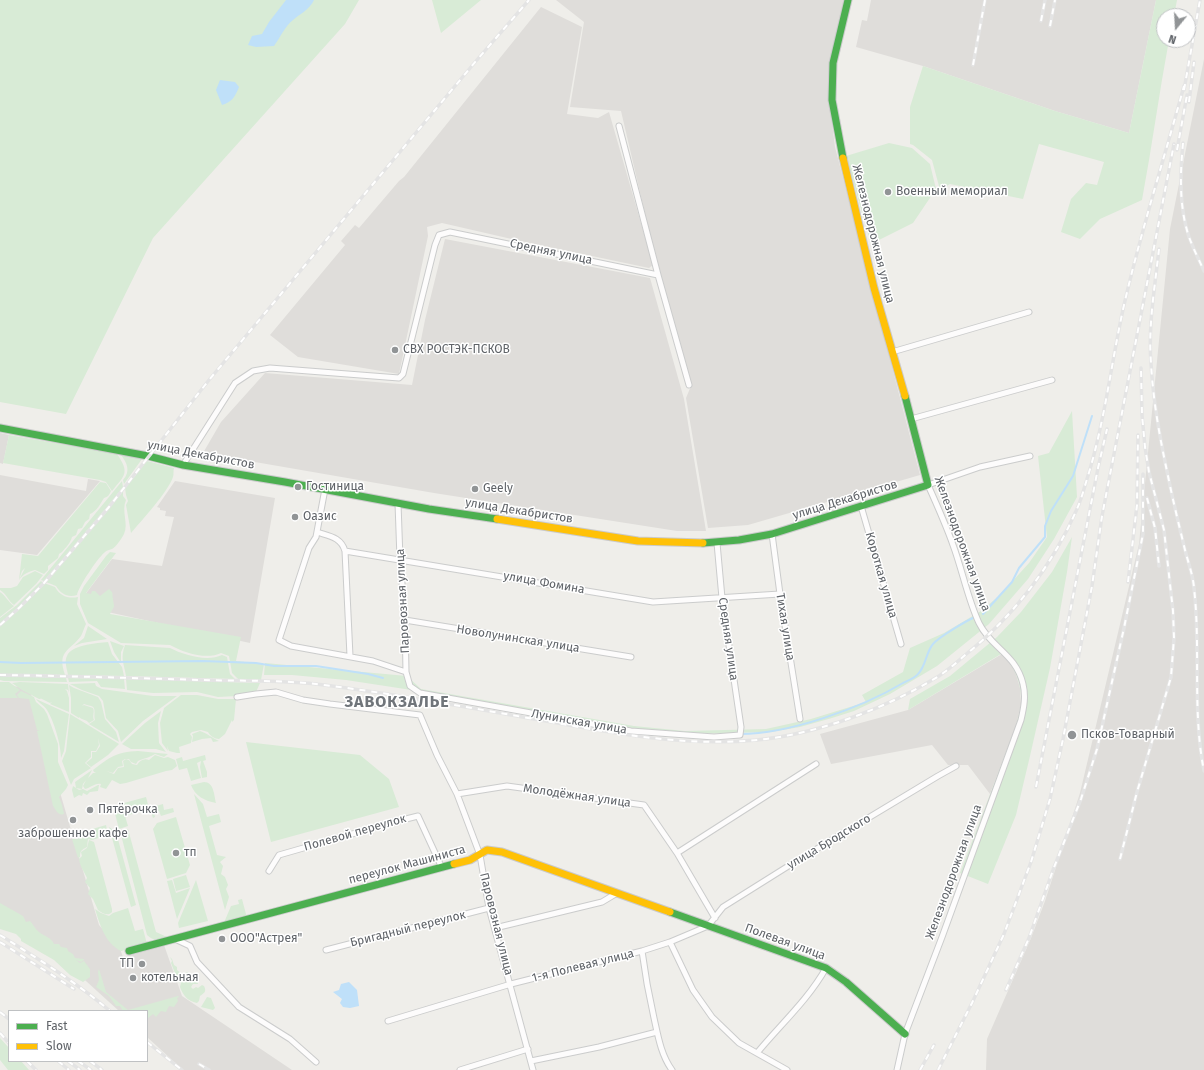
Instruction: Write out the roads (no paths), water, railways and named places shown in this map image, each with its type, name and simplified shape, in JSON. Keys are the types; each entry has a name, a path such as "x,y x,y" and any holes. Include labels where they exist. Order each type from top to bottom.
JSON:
{"street":[{"name":"Железнодорожная улица","path":"848,0 833,63 832,100 840,145 874,288 911,419 928,486 953,544 979,623 987,636 998,648 1008,655 1016,666 1023,683 1025,701 1021,720 905,1034 897,1070"},
{"path":"619,126 658,275 689,385"},
{"name":"Средняя улица","path":"183,465 235,383 253,371 270,368 399,378 403,374 435,245 439,235 450,232 658,275"},
{"path":"892,352 1029,312"},
{"path":"911,419 1052,380"},
{"name":"улица Декабристов","path":"0,428 148,456 183,465 398,503 638,541 659,542 717,543 748,540 928,486 980,467 1030,456"},
{"path":"325,489 316,537 309,548 280,640 291,646 373,661 406,672"},
{"name":"Паровозная улица","path":"398,503 400,559 405,620 406,672 410,686 420,693"},
{"name":"Короткая улица","path":"861,506 901,644"},
{"path":"317,532 339,540 343,544 345,551 350,656"},
{"name":"Тихая улица","path":"772,534 800,719"},
{"name":"Средняя улица","path":"717,543 722,598 741,728 740,735"},
{"name":"улица Фомина","path":"345,551 653,602 780,594"},
{"name":"Новолунинская улица","path":"405,620 631,657"},
{"name":"Паровозная улица","path":"237,697 276,692 303,700 420,715 437,755 457,794 480,855 490,908 533,1070"},
{"name":"Лунинская улица","path":"420,693 631,731 714,737 740,735"},
{"path":"677,853 816,764"},
{"name":"улица Бродского","path":"708,926 723,907 790,865 956,766"},
{"name":"Молодёжная улица","path":"457,794 507,786 644,805 677,853 715,918"},
{"name":"Полевой переулок","path":"269,871 279,855 418,816 442,868"},
{"name":"переулок Машиниста","path":"129,951 442,868 470,860 487,850 502,852 708,926"},
{"path":"496,928 602,902 616,893"},
{"name":"Бригадный переулок","path":"326,950 490,908"},
{"name":"Полевая улица","path":"708,926 826,968 846,982 905,1034"},
{"name":"1-я Полевая улица","path":"388,1021 511,984 642,951 670,942 708,926"},
{"path":"175,938 190,946 197,962 239,1007 290,1039 316,1062"},
{"path":"670,942 693,990 712,1017 739,1043 787,1070"},
{"path":"642,951 657,1032 664,1059 672,1070"},
{"path":"757,1053 804,1000 826,968"},
{"path":"531,1061 600,1047 657,1032"},
{"path":"460,1070 468,1069 528,1049"}],"water":[{"path":"286,0 314,0 307,9 288,25 274,46 256,47 248,45 252,36 262,34 269,22"},
{"path":"220,80 235,82 239,87 233,99 222,105 216,90"},
{"path":"349,982 357,990 359,1006 350,1008 343,1007 340,1003 342,999 333,992 339,990 341,984"}],"waterway":[{"path":"983,614 1012,582 1019,568 1045,537 1045,526 1051,511 1073,476 1092,416"},
{"path":"740,734 780,730 824,718 867,702 917,675 921,671 933,644 959,625 975,617"},
{"path":"0,662 203,661 256,663 274,666 316,666 368,674 383,678"}],"railway":[{"path":"0,625 44,583 109,507 209,380 476,61 529,0"},
{"path":"973,65 985,0"},
{"path":"1041,21 1045,0"},
{"path":"1050,26 1055,0"},
{"path":"1184,90 1200,0"},
{"path":"1189,102 1194,62"},
{"path":"0,675 274,681 316,684 456,705 594,730 648,738 702,742 757,740 804,732 851,718 897,699 942,674 999,625 1030,589 1056,551 1077,509 1099,436 1119,327 1131,277 1145,222 1184,86"},
{"path":"1177,150 1187,95"},
{"path":"1183,143 1181,167 1183,214 1189,237 1204,271"},
{"path":"938,1070 972,1003 1004,934 1031,862 1050,799 1092,586 1102,516 1174,144"},
{"path":"1159,249 1150,334 1153,391 1165,462 1176,513 1192,573 1197,634 1198,726 1204,771"},
{"path":"1120,859 1137,792 1171,677 1174,638 1173,611 1164,530 1149,472 1145,447 1142,415 1141,368"},
{"path":"1036,787 1098,468 1107,429"},
{"path":"1128,582 1137,505 1138,435"},
{"path":"1006,990 1029,938 1053,870 1081,799 1097,749 1143,534 1143,474"},
{"path":"1147,498 1155,528 1159,566"},
{"path":"0,935 43,962 109,1010"},
{"path":"0,942 74,989"},
{"path":"0,1012 8,1018"},
{"path":"0,1033 8,1042"},
{"path":"148,1043 182,1070"},
{"path":"920,1070 934,1045"},
{"path":"28,1062 36,1070"},
{"path":"59,1062 69,1070"},
{"path":"69,1062 80,1070"},
{"path":"79,1062 91,1070"},
{"path":"91,1062 102,1070"},
{"path":"199,1064 209,1070"}],"place":[{"name":"Военный мемориал","path":"888,192"},
{"name":"СВХ РОСТЭК-ПСКОВ","path":"395,350"},
{"name":"Гостиница","path":"298,487"},
{"name":"Geely","path":"475,489"},
{"name":"Оазис","path":"295,517"},
{"name":"Псков-Товарный","path":"1072,735"},
{"name":"Пятёрочка","path":"90,810"},
{"name":"заброшенное кафе","path":"73,820"},
{"name":"тп","path":"176,853"},
{"name":"ООО\"Астрея\"","path":"222,939"},
{"name":"ТП","path":"142,964"},
{"name":"котельная","path":"133,978"}],"district":[{"name":"ЗАВОКЗАЛЬЕ","path":"397,703"}]}
